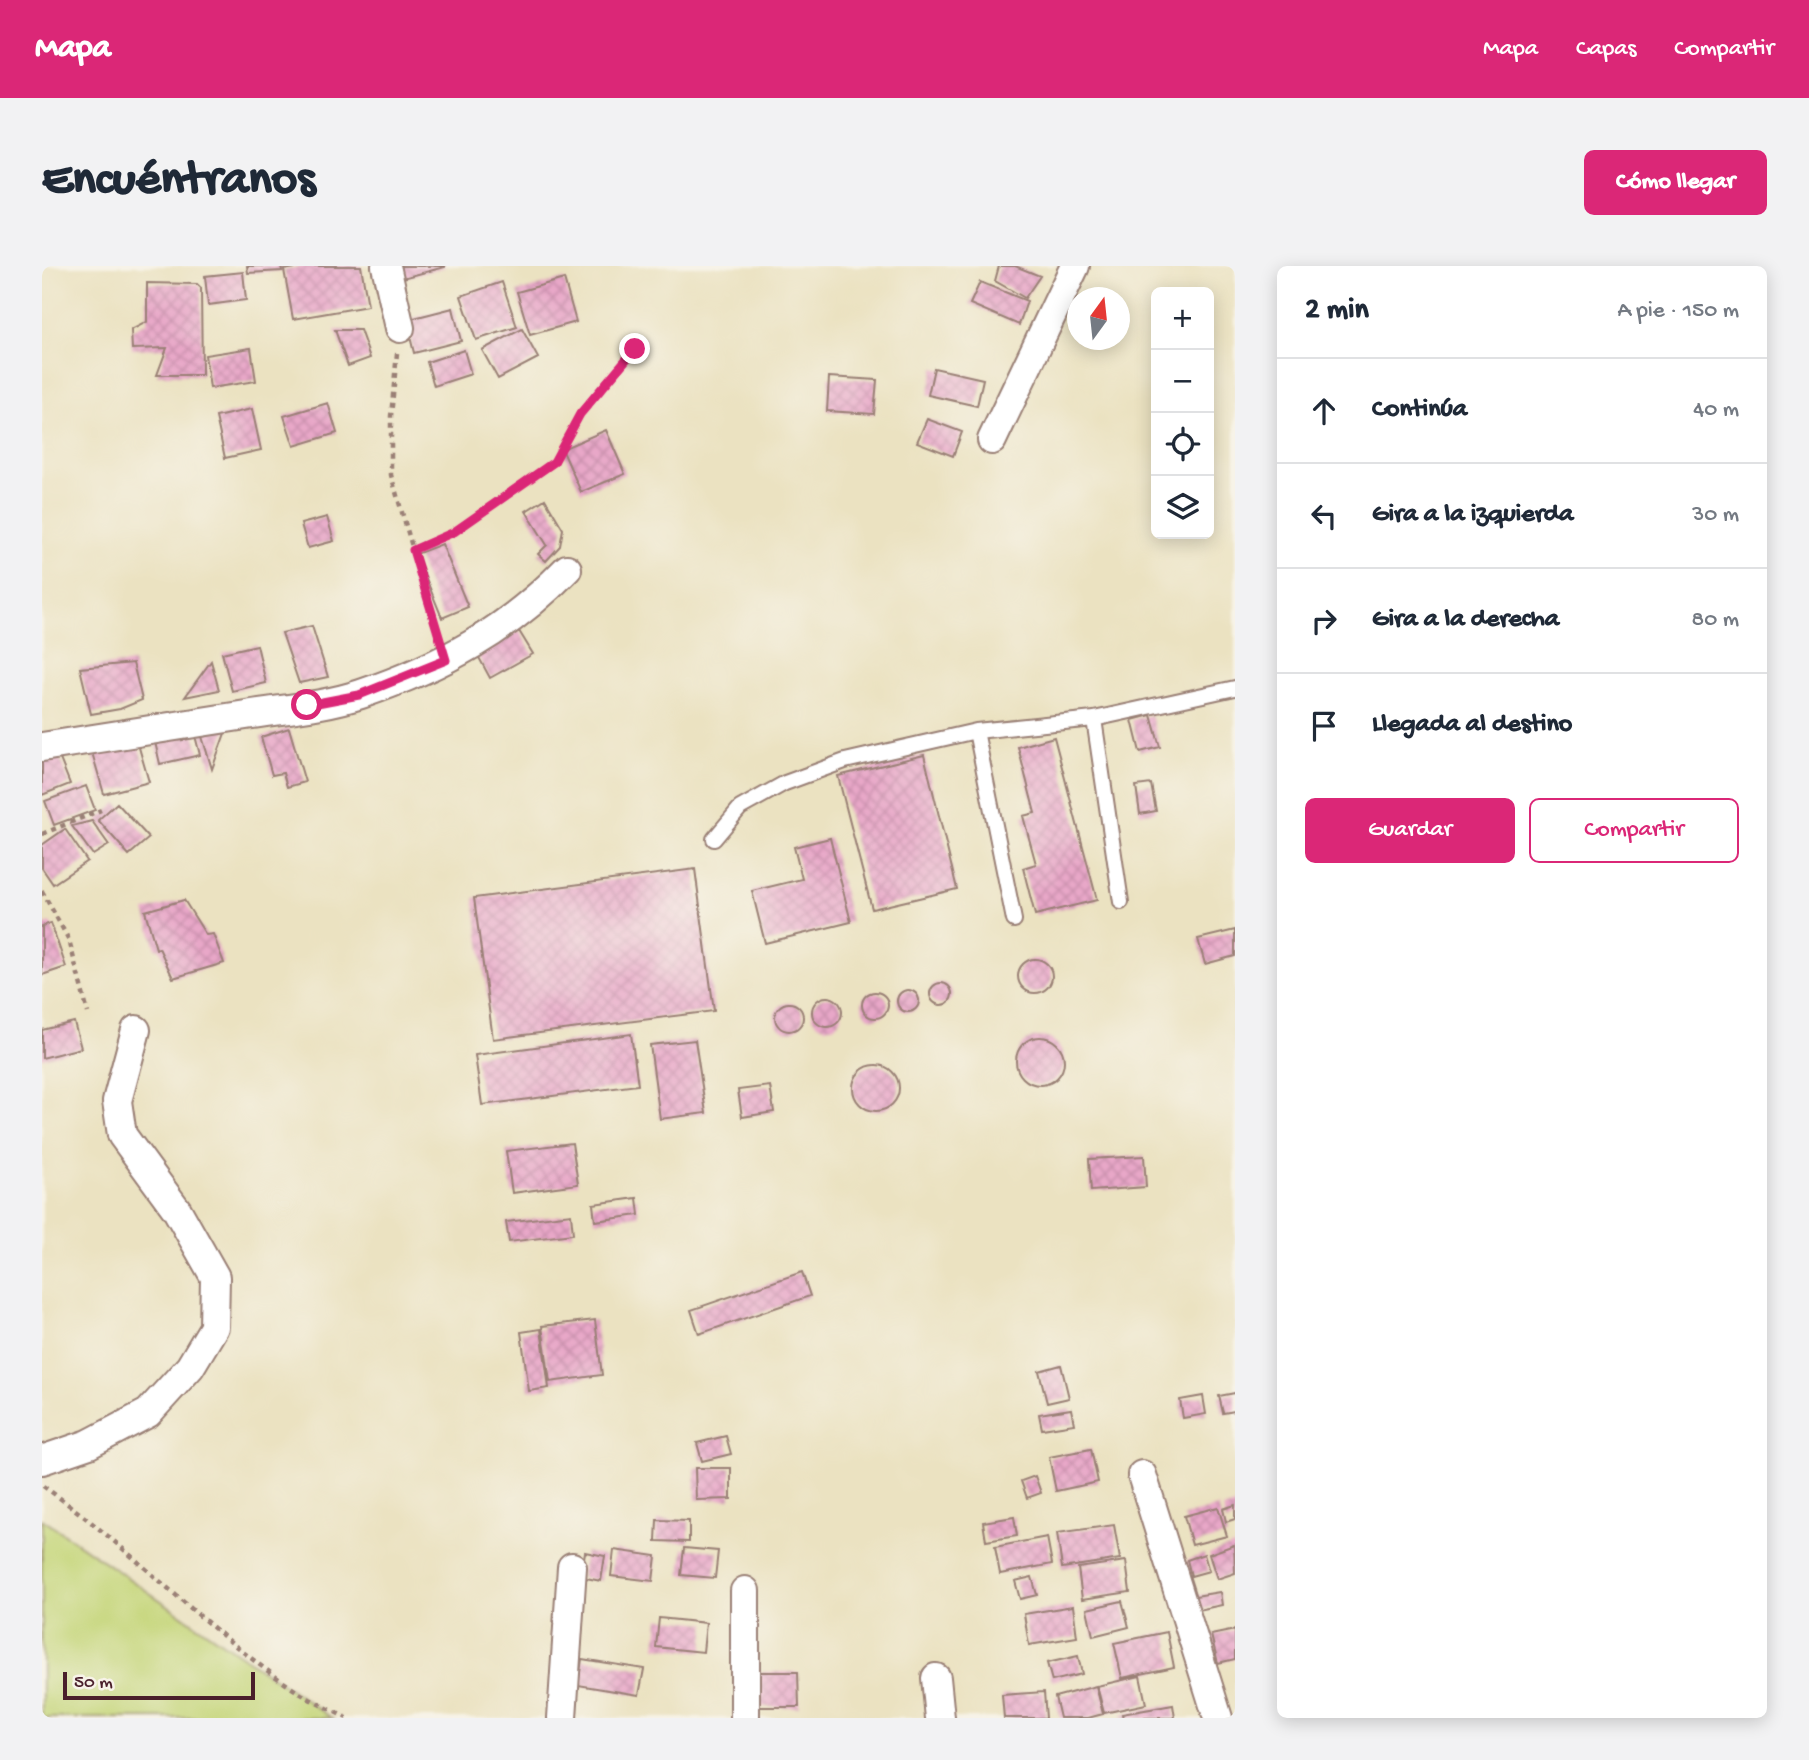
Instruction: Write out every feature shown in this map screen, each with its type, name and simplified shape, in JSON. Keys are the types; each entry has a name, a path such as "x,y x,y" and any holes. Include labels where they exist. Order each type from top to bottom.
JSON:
{"street":[{"path":"386,266 400,328"},
{"path":"992,440 1075,266"},
{"path":"42,747 359,695 446,660 497,630 541,596 567,569"},
{"path":"42,1460 89,1444 148,1413 190,1367 214,1327 215,1277 177,1210 122,1135 117,1101 136,1030"},
{"path":"1142,1475 1218,1718"},
{"path":"562,1718 572,1567"},
{"path":"745,1591 746,1718"},
{"path":"936,1678 940,1718"}],"lane":[{"path":"714,839 740,808 785,783 845,761 976,731 1094,719 1235,688"},
{"path":"1094,719 1121,902"},
{"path":"976,731 1014,920"}],"path":[{"path":"400,328 391,416 391,475 446,660"},
{"path":"413,550 454,532 554,462 580,414 635,349"},
{"path":"42,834 101,810"},
{"path":"42,891 69,940 88,1013"},
{"path":"42,1486 75,1509 211,1625 296,1691 347,1718"}],"green space":[{"path":"42,1519 332,1718 42,1718"}],"building":[{"path":"247,266 281,266 282,271 248,273"},
{"path":"305,266 361,266 368,306 293,319 284,270"},
{"path":"396,266 445,266 445,267 399,279"},
{"path":"999,266 1015,266 1040,276 1025,298 995,281"},
{"path":"243,272 246,300 208,305 205,276"},
{"path":"564,279 576,322 530,335 517,292"},
{"path":"502,282 517,327 476,340 461,296"},
{"path":"980,282 1027,301 1019,325 970,304"},
{"path":"147,283 197,284 201,288 202,375 157,375 167,348 132,349 131,330 147,322"},
{"path":"453,308 461,341 414,353 406,320"},
{"path":"522,329 538,358 498,379 482,350"},
{"path":"335,330 360,330 370,358 348,366"},
{"path":"251,348 256,381 210,388 205,355"},
{"path":"464,350 471,374 434,386 427,362"},
{"path":"934,368 983,379 977,406 928,395"},
{"path":"829,377 877,380 874,414 827,411"},
{"path":"328,403 337,433 294,446 284,416"},
{"path":"252,409 261,450 225,458 216,417"},
{"path":"927,419 962,432 953,456 917,442"},
{"path":"606,430 625,474 581,492 562,449"},
{"path":"545,499 563,529 560,546 546,561 538,554 547,545 526,511"},
{"path":"327,517 334,541 308,548 301,524"},
{"path":"442,544 468,607 442,618 416,554"},
{"path":"312,626 328,677 299,683 282,633"},
{"path":"519,631 533,654 490,678 477,654"},
{"path":"257,645 266,683 232,691 222,653"},
{"path":"211,661 219,690 185,697"},
{"path":"133,663 142,700 120,709 91,714 80,668"},
{"path":"1151,715 1160,747 1140,752 1132,720"},
{"path":"192,724 200,755 160,764 153,733"},
{"path":"228,725 212,769 200,730"},
{"path":"289,728 305,782 287,787 283,773 272,775 261,737"},
{"path":"136,737 149,782 104,794 91,749"},
{"path":"1054,737 1097,900 1035,915 1023,868 1036,864 1023,816 1035,813 1018,747"},
{"path":"56,749 70,784 42,795 42,755"},
{"path":"924,755 957,889 872,909 838,776"},
{"path":"1151,784 1156,811 1140,814 1136,786"},
{"path":"86,786 95,810 54,825 45,801"},
{"path":"117,803 149,838 129,855 98,820"},
{"path":"92,821 109,845 93,855 72,826"},
{"path":"65,829 87,861 53,884 42,868 42,845"},
{"path":"830,838 851,922 765,943 752,891 802,879 794,847"},
{"path":"695,869 714,1011 493,1039 474,898"},
{"path":"184,900 206,935 213,934 224,963 173,978 159,948 156,949 145,911"},
{"path":"51,923 66,967 42,975 42,926"},
{"path":"1235,930 1235,956 1205,964 1198,939"},
{"path":"1035,959 1047,964 1052,976 1047,988 1035,993 1023,988 1018,976 1023,964"},
{"path":"941,983 949,986 952,994 949,1002 941,1005 933,1002 930,994 933,986"},
{"path":"908,990 916,993 919,1001 916,1009 908,1012 900,1009 897,1001 900,993"},
{"path":"875,992 884,996 888,1005 884,1014 875,1018 866,1014 862,1005 866,996"},
{"path":"827,997 838,1001 842,1012 838,1023 827,1027 816,1023 812,1012 816,1001"},
{"path":"789,1003 799,1007 803,1017 799,1027 789,1031 779,1027 775,1017 779,1007"},
{"path":"74,1022 81,1048 42,1058 42,1030"},
{"path":"631,1034 638,1085 482,1105 475,1055"},
{"path":"1040,1037 1057,1044 1064,1061 1057,1078 1040,1085 1023,1078 1016,1061 1023,1044"},
{"path":"695,1040 706,1113 660,1119 650,1045"},
{"path":"876,1065 893,1071 899,1088 893,1105 876,1111 859,1105 853,1088 859,1071"},
{"path":"770,1086 774,1112 742,1117 738,1090"},
{"path":"572,1143 578,1184 512,1193 506,1151"},
{"path":"1144,1156 1146,1187 1091,1191 1089,1159"},
{"path":"637,1198 639,1215 595,1221 593,1204"},
{"path":"571,1214 573,1234 509,1242 506,1222"},
{"path":"802,1272 810,1296 699,1334 691,1310"},
{"path":"595,1320 602,1375 550,1382 542,1326"},
{"path":"541,1329 549,1388 529,1391 521,1332"},
{"path":"1061,1365 1069,1398 1047,1403 1039,1371"},
{"path":"1235,1393 1235,1411 1223,1413 1219,1396"},
{"path":"1203,1396 1206,1414 1183,1418 1180,1400"},
{"path":"1071,1409 1074,1424 1042,1429 1039,1414"},
{"path":"726,1436 731,1454 702,1461 697,1443"},
{"path":"1091,1449 1098,1482 1056,1491 1049,1457"},
{"path":"695,1468 731,1468 731,1499 696,1500"},
{"path":"1035,1476 1041,1493 1027,1498 1021,1481"},
{"path":"1235,1505 1235,1519 1226,1522 1223,1509"},
{"path":"1218,1507 1227,1536 1192,1545 1184,1516"},
{"path":"1014,1517 1017,1536 986,1541 983,1522"},
{"path":"657,1520 689,1521 689,1542 656,1541"},
{"path":"1114,1525 1120,1559 1062,1568 1057,1533"},
{"path":"1047,1537 1052,1564 1000,1574 995,1547"},
{"path":"1234,1545 1235,1573 1217,1579 1209,1554"},
{"path":"684,1548 718,1551 715,1578 681,1575"},
{"path":"614,1550 656,1556 653,1581 611,1576"},
{"path":"585,1552 605,1556 601,1581 581,1577"},
{"path":"1204,1554 1209,1571 1191,1576 1187,1560"},
{"path":"1126,1561 1130,1592 1082,1599 1078,1568"},
{"path":"1032,1577 1037,1595 1020,1599 1015,1581"},
{"path":"1220,1592 1222,1605 1198,1610 1195,1596"},
{"path":"1122,1601 1129,1627 1093,1636 1087,1609"},
{"path":"1073,1606 1077,1637 1029,1645 1024,1614"},
{"path":"659,1618 706,1623 703,1652 656,1647"},
{"path":"1235,1630 1235,1659 1218,1663 1211,1635"},
{"path":"1167,1632 1174,1667 1122,1678 1114,1643"},
{"path":"1078,1656 1082,1674 1052,1681 1047,1663"},
{"path":"582,1659 644,1669 639,1695 578,1685"},
{"path":"754,1672 798,1672 799,1707 755,1707"},
{"path":"1140,1676 1146,1704 1104,1713 1097,1686"},
{"path":"1096,1686 1103,1714 1088,1718 1060,1718 1055,1697"},
{"path":"1044,1692 1046,1718 1004,1718 1002,1695"},
{"path":"1173,1705 1175,1718 1123,1718 1122,1714"}],"route":[{"path":"307,705 359,695 446,660 413,550 454,532 554,462 580,414 635,349"}]}
